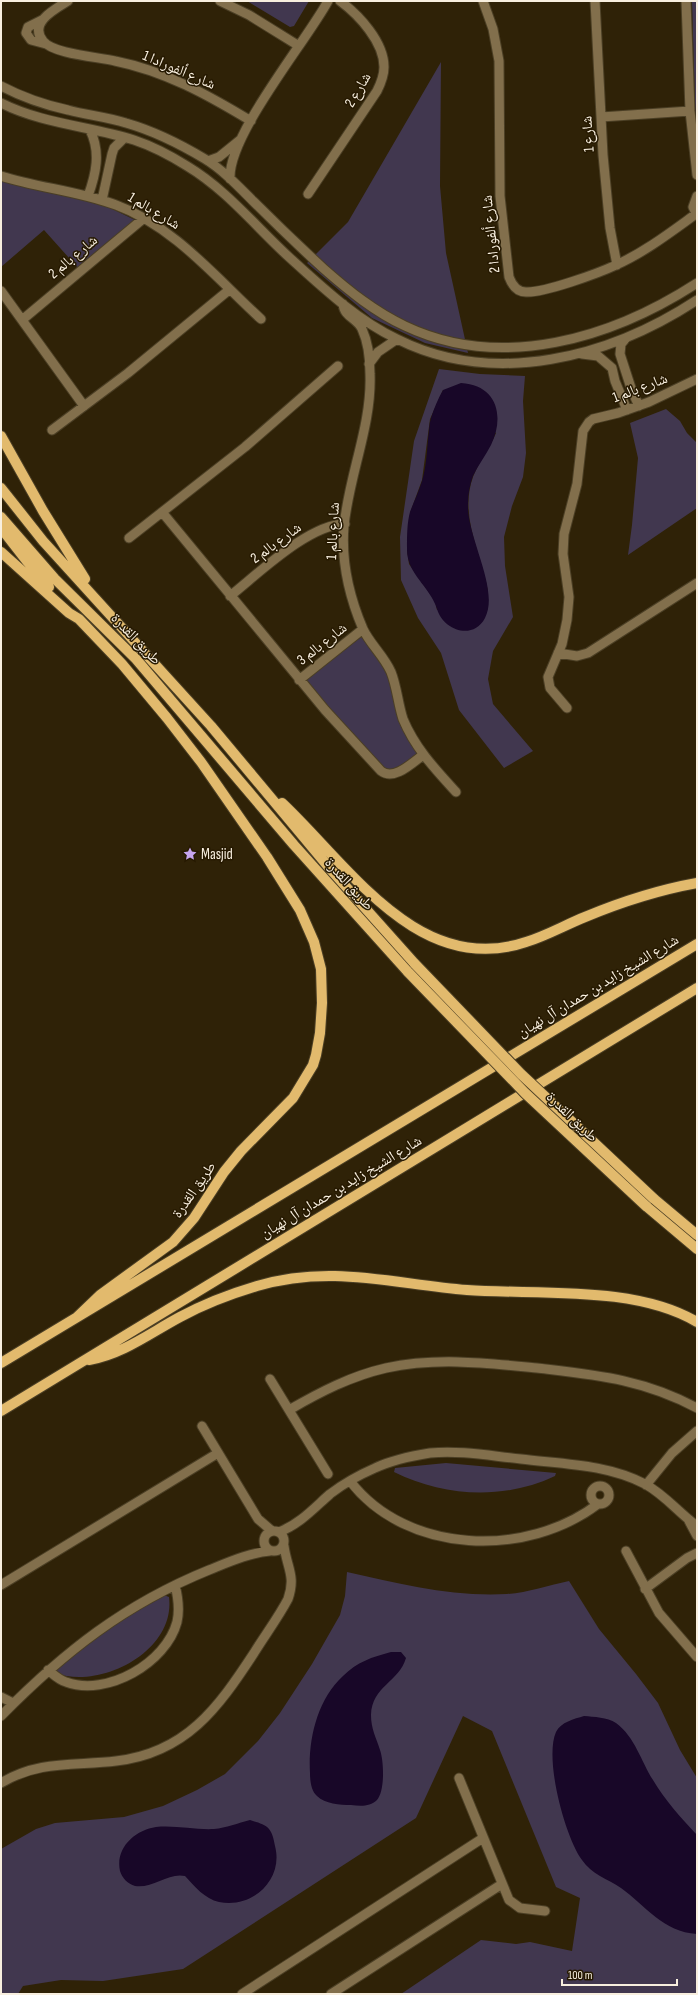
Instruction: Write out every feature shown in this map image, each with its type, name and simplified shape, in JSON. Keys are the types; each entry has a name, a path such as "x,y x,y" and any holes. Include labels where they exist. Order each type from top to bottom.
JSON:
{"main road":[{"name":"طريق القدرة","path":"1,436 43,511 96,598"},
{"name":"طريق القدرة","path":"1,488 43,541 211,726 412,968 527,1080 653,1198 697,1234"},
{"name":"طريق القدرة","path":"1,517 55,579 141,665 294,844 412,968 525,1093 646,1206 697,1249"},
{"path":"1,528 30,566 79,619"},
{"name":"طريق القدرة","path":"1,552 69,613 79,619 122,664 201,762 267,857 300,910 314,942 321,969 322,1003 320,1033 316,1056 313,1065 293,1098 232,1161 194,1218 173,1242 100,1295 77,1317"},
{"path":"256,781 284,805 361,886 384,907 426,933 462,946 489,949 517,945 618,904 697,883"},
{"name":"شارع الشيخ زايد بن حمدان آل نهيان","path":"1,1363 697,944"},
{"name":"شارع الشيخ زايد بن حمدان آل نهيان","path":"1,1411 697,988"},
{"path":"81,1361 102,1357 122,1350 182,1316 220,1299 269,1283 311,1276 357,1276 449,1288 596,1296 649,1303 672,1310 697,1322"}],"street":[{"name":"شارع ألفورادا 1","path":"68,1 42,20 28,27 26,33 31,40 60,50 123,63 160,74 210,97 251,121"},
{"path":"220,1 249,15 298,46"},
{"path":"230,179 233,159 242,137 298,46 328,1"},
{"name":"شارع 2","path":"308,194 383,80 384,61 377,43 357,16 340,1"},
{"name":"شارع ألفورادا 2","path":"483,1 493,28 499,61 500,196 502,223 511,283 520,291 532,292 617,265 697,215"},
{"name":"شارع 1","path":"594,1 610,228 617,265"},
{"path":"686,1 690,111 697,175"},
{"path":"42,20 38,30 42,40 46,44"},
{"path":"1,86 36,101 69,111 108,118 145,129 180,145 208,161 230,179 352,293 381,313 406,327 429,336 456,343 483,347 509,348 541,346 577,338 612,327 659,306 697,283"},
{"path":"1,103 31,116 124,138 154,148 201,175 225,194 290,258 343,304 374,326 397,339 434,354 476,362 529,362 579,354 626,338 664,320 697,300"},
{"path":"601,117 690,111"},
{"path":"88,196 94,179 97,156 96,144 90,130"},
{"path":"208,161 224,154 242,137"},
{"path":"102,200 114,148 124,138"},
{"path":"224,154 233,159"},
{"path":"97,156 111,158"},
{"name":"شارع بالم 1","path":"1,176 102,200 144,218 171,237 261,319"},
{"path":"94,179 106,181"},
{"path":"697,196 693,207 697,215"},
{"name":"شارع بالم 2","path":"22,320 144,218"},
{"path":"290,258 295,253 301,253 326,270"},
{"path":"52,430 136,367 229,290"},
{"path":"1,291 84,406"},
{"name":"شارع بالم 1","path":"343,304 347,314 362,329 369,364 370,390 367,414 353,473 344,524 344,554 347,579 363,629 390,669 403,718 423,755 456,792"},
{"path":"626,338 620,347 622,361 639,406"},
{"path":"369,364 378,352 397,339"},
{"path":"476,362 536,355 541,352 541,346"},
{"path":"579,354 598,356 609,365 614,371 615,381 627,410"},
{"path":"609,365 615,360 622,361"},
{"path":"129,538 240,452 338,366"},
{"path":"615,381 623,382 627,376"},
{"name":"شارع بالم 1","path":"567,708 554,693 548,683 549,671 558,653 565,632 569,609 569,597 563,554 564,534 577,484 583,431 589,422 594,419 639,406 697,379"},
{"path":"162,512 299,680 334,721 384,773 392,774 397,772 423,755"},
{"name":"شارع بالم 2","path":"230,596 306,538 325,527 344,524"},
{"path":"558,653 577,656 588,653 697,582"},
{"name":"شارع بالم 3","path":"299,680 363,629"},
{"path":"289,1410 338,1384 361,1375 410,1364 439,1362 495,1364 615,1378 652,1387 675,1396 697,1408"},
{"path":"270,1379 328,1474"},
{"path":"1,1783 24,1772 58,1764 117,1761 136,1758 155,1751 172,1742 200,1723 230,1690 288,1599 292,1582 291,1570 286,1558 258,1519 202,1426"},
{"path":"646,1485 672,1453 697,1431"},
{"path":"1,1716 48,1670 88,1637 120,1615 175,1585 247,1555 274,1541 332,1493 350,1481 375,1468 402,1458 431,1453 460,1452 605,1470 627,1476 646,1485 670,1502 697,1526"},
{"path":"1,1585 218,1453"},
{"path":"350,1481 367,1499 396,1519 428,1533 468,1540 507,1540 540,1534 571,1522 598,1504"},
{"path":"645,1589 687,1558 697,1544 687,1518"},
{"path":"626,1551 658,1613 697,1657"},
{"path":"48,1670 60,1679 83,1685 112,1682 129,1676 144,1666 161,1650 174,1632 179,1612 175,1585"},
{"path":"1,1697 13,1703"},
{"path":"459,1778 509,1900 520,1908 545,1912"},
{"path":"242,1994 483,1838"},
{"path":"331,1994 502,1884"}],"shaded area":[{"path":"247,1 309,1 294,26 290,27"},
{"path":"692,1 697,1 697,131 695,103"},
{"path":"441,62 440,186 446,253 468,353 425,343 372,318 307,263 348,222"},
{"path":"1,179 100,203 135,220 78,268 44,230 1,267"},
{"path":"439,369 480,374 525,376 523,401 526,453 523,477 512,506 504,537 505,566 513,617 493,651 488,679 493,704 533,751 504,768 459,710 441,653 418,618 401,580 400,537 414,441","holes":["443,390 496,433 473,477 469,492 468,506 473,534 488,591 437,610 435,601 409,564 407,550 410,513 422,480 430,419"]},
{"path":"461,383 473,385 483,389 495,404 497,413 495,434 491,445 473,476 469,489 468,500 472,531 486,578 488,606 485,618 480,625 466,631 452,627 440,616 434,601 410,565 407,548 409,516 423,476 430,420 443,390"},
{"path":"666,409 680,421 687,433 697,443 697,508 628,555 638,458 630,423"},
{"path":"365,634 394,683 421,753 397,770 384,770 303,681"},
{"path":"446,1463 556,1473 555,1476 536,1484 516,1489 495,1492 474,1492 454,1491 433,1487 394,1472 395,1468"},
{"path":"347,1572 426,1589 466,1594 507,1594 569,1581 599,1629 658,1703 680,1750 697,1778 697,1993 401,1994 481,1940 516,1944 530,1942 572,1951 580,1898 556,1887 492,1731 463,1716 416,1818 183,1969 103,1981 61,1980 23,1986 18,1994 1,1994 1,1849 36,1829 55,1823 124,1817 163,1806 197,1790 225,1774 258,1741 280,1713 312,1664 340,1615 345,1596"},
{"path":"161,1594 169,1597 168,1616 161,1634 148,1649 132,1662 113,1671 93,1676 73,1677 55,1673 53,1667 75,1648"},
{"path":"391,1652 401,1652 406,1658 398,1673 376,1697 371,1715 372,1725 381,1755 383,1768 383,1783 380,1796 371,1804 365,1806 338,1804 324,1801 320,1799 313,1791 310,1776 313,1734 321,1709 334,1686 348,1671 365,1661"},
{"path":"584,1716 609,1720 616,1723 623,1729 633,1742 649,1773 663,1795 697,1835 697,1934 674,1928 656,1917 621,1888 590,1869 582,1860 576,1849 563,1817 558,1798 554,1778 553,1744 556,1732 561,1726 568,1721"},
{"path":"250,1820 263,1824 270,1831 274,1840 277,1858 275,1870 270,1881 254,1896 243,1901 231,1903 219,1902 209,1898 200,1892 185,1876 173,1876 148,1885 135,1886 130,1884 121,1874 119,1863 124,1848 134,1836 148,1829 156,1827 178,1827 214,1829 228,1827"}],"place":[{"name":"Masjid","path":"190,854"}]}
